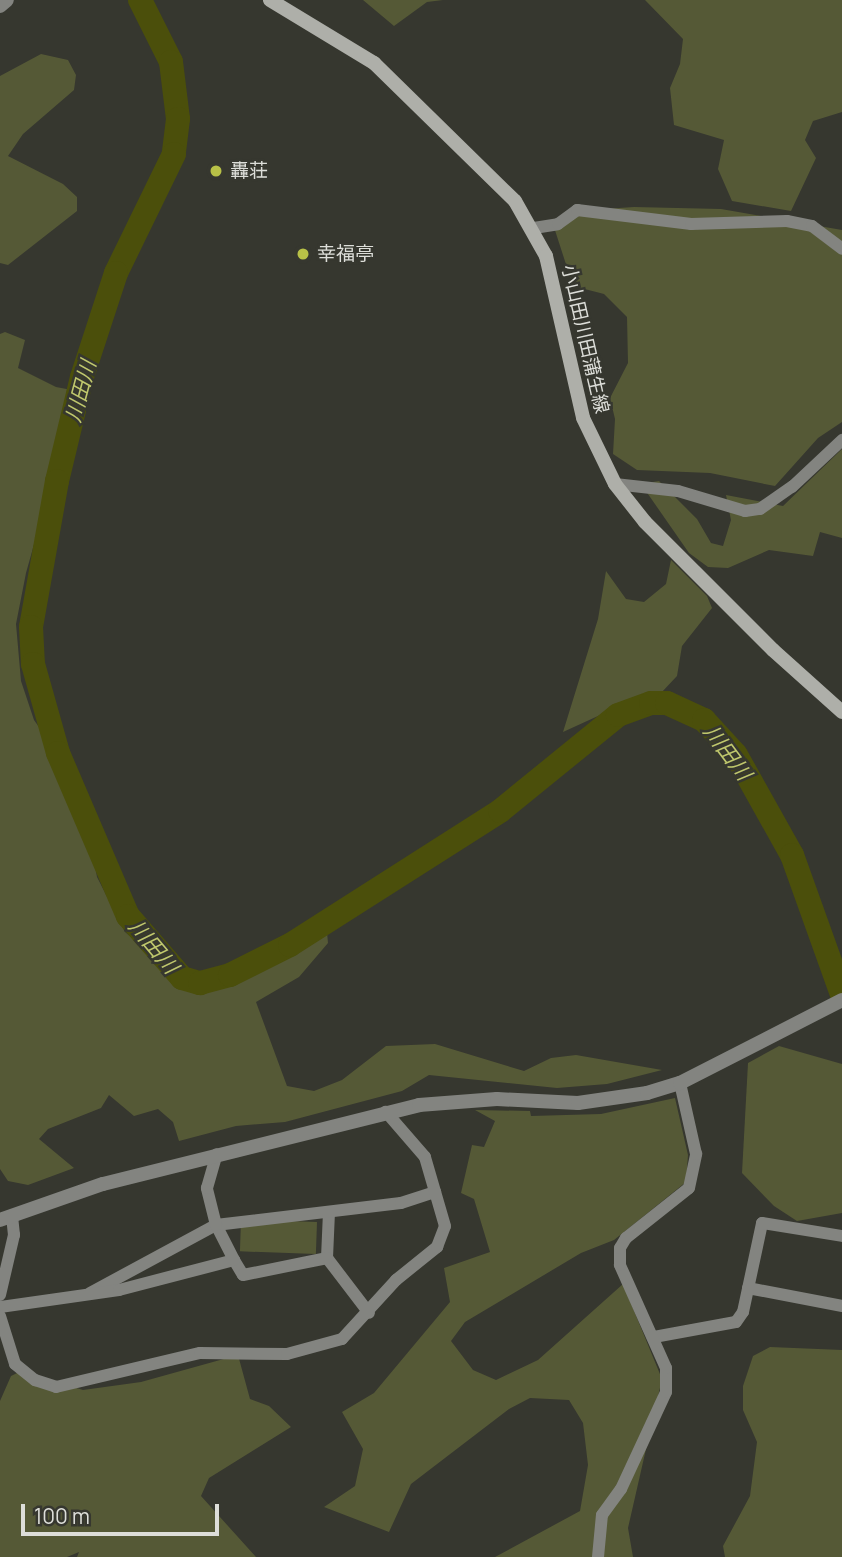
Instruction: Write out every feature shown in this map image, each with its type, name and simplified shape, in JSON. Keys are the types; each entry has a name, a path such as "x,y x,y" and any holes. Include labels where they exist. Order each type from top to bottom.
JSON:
{"main road":[{"name":"小山田川田蒲生線","path":"270,0 374,63 489,172 534,228 553,281 583,418 615,484 645,522 763,641 842,712"}],"street":[{"path":"0,6 7,0"},
{"path":"534,228 558,225 577,210 691,224 787,221 813,226 842,249"},
{"path":"615,484 678,491 745,511 760,509 792,487 842,440"},
{"path":"0,1295 14,1235 6,1217 103,1184 386,1112 463,1100 605,1101 680,1083 842,1000"},
{"path":"598,1557 602,1515 621,1489 666,1392 666,1368 620,1265 620,1248 626,1238 690,1188 696,1154 680,1083"},
{"path":"0,1316 15,1364 35,1380 56,1387 200,1353 287,1354 323,1347 355,1330 396,1280 443,1238 445,1226 416,1143 386,1112"},
{"path":"216,1154 207,1188 216,1225 243,1275 327,1258"},
{"path":"90,1293 216,1225 401,1203 435,1192"},
{"path":"330,1212 327,1258 369,1313"},
{"path":"654,1337 736,1322 748,1288 762,1223 842,1237"},
{"path":"0,1307 90,1293 234,1260"},
{"path":"748,1288 842,1306"}],"green space":[{"path":"363,0 443,0 427,2 394,26"},
{"path":"645,0 842,0 842,112 813,121 805,140 816,158 791,211 732,201 718,169 724,140 674,125 670,88 680,64 683,39"},
{"path":"41,54 68,60 76,75 74,90 23,134 8,156 63,184 77,197 77,211 8,265 0,263 0,76"},
{"path":"634,207 721,209 842,230 842,422 818,438 775,486 710,473 637,470 613,454 615,419 610,398 628,363 627,317 604,294 573,286 552,221 589,210"},
{"path":"5,332 25,340 18,368 56,387 77,391 26,573 16,624 21,681 34,720 81,787 97,877 125,932 170,970 208,982 236,979 325,911 328,943 299,977 256,1002 287,1086 314,1091 342,1080 386,1046 435,1044 524,1071 551,1058 576,1055 662,1070 607,1084 557,1088 429,1075 402,1091 285,1122 236,1126 179,1141 173,1122 158,1109 134,1116 109,1095 101,1108 48,1129 39,1139 74,1168 28,1185 8,1181 0,1169 0,334"},
{"path":"842,449 842,538 820,532 813,556 769,550 728,568 708,567 689,553 641,484 659,481 697,519 711,543 723,546 731,520 726,495 783,506"},
{"path":"671,560 707,596 712,608 682,646 677,676 661,693 633,700 563,732 598,619 606,571 626,599 644,602 666,584"},
{"path":"779,1046 842,1064 842,1213 797,1221 774,1206 742,1173 748,1063"},
{"path":"675,1098 688,1155 686,1182 614,1240 581,1253 465,1322 451,1341 473,1370 496,1380 538,1360 623,1284 662,1379 628,1528 633,1557 495,1557 580,1511 588,1465 583,1423 569,1400 530,1398 509,1409 411,1484 389,1532 324,1507 355,1486 363,1449 342,1412 374,1393 450,1302 444,1268 490,1252 474,1199 461,1193 472,1145 484,1147 495,1121 475,1110 530,1111 531,1116 601,1114"},
{"path":"241,1219 317,1222 316,1254 240,1251"},
{"path":"770,1347 842,1350 842,1557 725,1557 723,1546 750,1496 757,1442 743,1410 743,1386 753,1356"},
{"path":"238,1355 250,1399 269,1406 291,1427 209,1478 201,1496 256,1557 77,1557 79,1552 67,1557 0,1557 0,1401 11,1376 21,1371 83,1390 141,1382"}],"waterway":[{"name":"川田川","path":"140,0 171,62 178,119 174,154 116,273 82,377 57,481 31,627 33,664 58,753 128,916 182,978 200,983 230,975 290,945 500,811 618,715 651,703 667,703 704,720 736,755 792,855 842,995"}],"place":[{"name":"轟荘","path":"216,171"},
{"name":"幸福亭","path":"303,254"}]}
